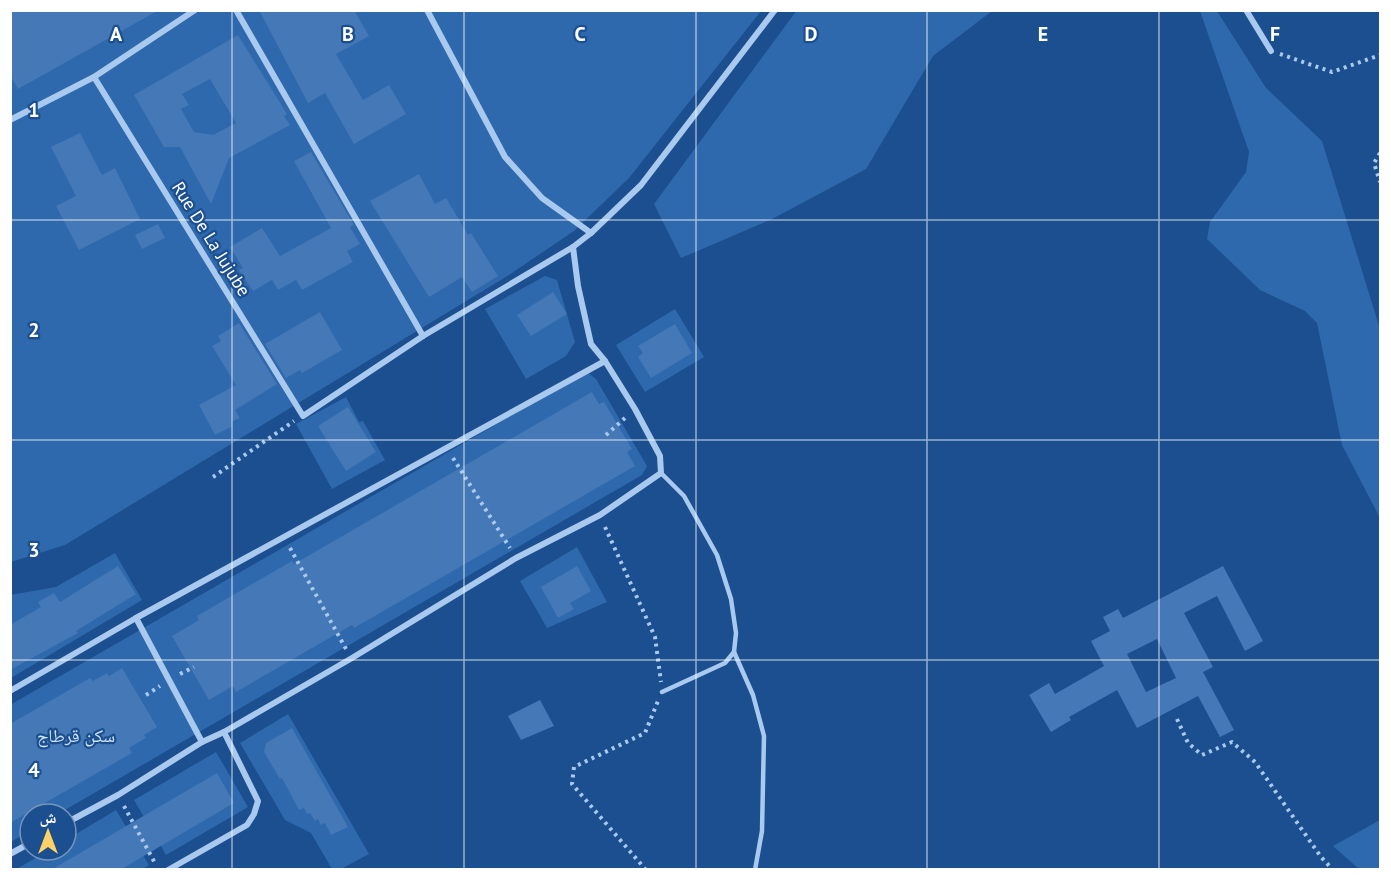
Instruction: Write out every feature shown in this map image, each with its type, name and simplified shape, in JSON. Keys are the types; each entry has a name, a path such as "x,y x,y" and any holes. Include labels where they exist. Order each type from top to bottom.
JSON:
{"street":[{"path":"10,120 94,77 195,10"},
{"path":"236,10 423,336"},
{"path":"428,10 505,157 542,198 591,233"},
{"path":"303,416 423,336 573,247 591,233 641,184 775,10"},
{"path":"1246,10 1271,51"},
{"name":"Rue De La Jujube","path":"94,77 303,416"},
{"path":"78,817 118,795 202,742 225,732 352,658 516,558 600,515 660,473 660,456 636,409 605,361 591,344 577,279 573,247"},
{"path":"10,691 136,618 605,361"},
{"path":"136,618 202,742"},
{"path":"168,870 247,825 254,814 258,801 225,732"}],"lane":[{"path":"660,473 684,496 717,555 731,599 736,633 734,652 753,695 764,736 762,831 755,870"},
{"path":"662,692 725,663 734,652"}],"path":[{"path":"1271,51 1332,72 1380,55"},
{"path":"1380,153 1374,163 1380,182"},
{"path":"606,435 636,409"},
{"path":"213,477 303,416"},
{"path":"446,447 516,558"},
{"path":"600,515 656,638 662,692 645,733 574,767 572,783 646,870"},
{"path":"284,537 352,658"},
{"path":"1177,719 1188,743 1202,755 1232,742 1255,762 1321,857 1333,870"},
{"path":"118,795 158,870"}],"green space":[{"path":"797,10 992,11 933,56 866,169 772,219 681,258 654,204"},
{"path":"11,11 761,11 629,178 574,231 509,275 65,545 11,562"},
{"path":"1200,11 1217,11 1266,88 1322,141 1380,329 1380,518 1342,445 1317,323 1305,311 1260,290 1207,239 1210,222 1246,172 1249,152"},
{"path":"545,276 557,280 575,342 566,356 526,379 485,309"},
{"path":"675,309 704,357 645,392 616,345"},
{"name":"سكن قرطاج","path":"587,372 596,379 647,466 642,475 78,802 18,802 18,838 11,842 10,705"},
{"path":"346,397 359,422 363,421 385,460 332,489 296,424"},
{"path":"577,547 607,602 547,628 520,581"},
{"path":"115,553 142,600 11,678 10,595 56,587"},
{"path":"288,714 369,854 341,869 332,869 311,833 285,820 240,743"},
{"path":"216,752 248,807 166,855 134,800"},
{"path":"116,810 149,865 142,870 15,870 29,862 78,862 78,833"},
{"path":"1380,820 1380,869 1359,869 1333,846"}],"building":[{"path":"10,10 159,10 18,89 10,75"},
{"path":"259,10 354,10 369,36 336,54 363,100 389,85 406,114 354,144 325,93 308,103"},
{"path":"238,35 287,114 284,116 290,125 229,158 211,204 180,147 164,147 134,95","holes":["210,79 236,123 213,135 194,132 181,109 189,105 182,94"]},
{"path":"80,133 102,175 115,168 140,219 79,250 56,206 76,196 51,147"},
{"path":"311,152 354,225 350,227 360,244 347,251 353,262 302,290 296,280 278,290 272,280 253,291 239,270 243,268 230,247 262,228 280,256 331,228 294,161"},
{"path":"419,174 435,204 446,198 468,235 471,233 498,276 472,292 462,277 429,297 370,201"},
{"path":"158,224 165,238 142,249 135,235"},
{"path":"553,292 567,314 531,336 517,315"},
{"path":"320,312 342,350 302,373 300,370 286,378 265,344"},
{"path":"239,323 277,384 235,410 240,418 231,422 233,426 215,435 199,405 236,385 212,346 221,341 218,336"},
{"path":"675,324 692,353 651,378 638,357 643,353 638,346"},
{"path":"592,392 599,404 604,402 632,449 627,452 635,466 354,628 352,625 236,692 233,686 209,700 172,636 199,620 197,616 292,561 294,564"},
{"path":"348,407 376,452 346,471 318,426"},
{"path":"118,566 136,594 76,631 78,633 10,670 10,625 41,607 38,602 54,593 60,602"},
{"path":"577,566 591,591 570,603 574,609 558,618 541,587"},
{"path":"1223,566 1263,641 1245,651 1217,596 1184,613 1213,667 1203,672 1234,730 1220,737 1198,696 1137,728 1117,690 1069,717 1071,720 1051,732 1029,695 1049,683 1055,694 1104,666 1091,641 1110,631 1103,617 1118,609 1123,618","holes":["1157,639 1176,678 1146,692 1127,654"]},
{"path":"122,668 157,727 144,735 146,738 129,748 132,753 47,802 18,802 18,818 10,823 10,724 90,678 93,681 107,673 109,676"},
{"path":"540,700 554,726 521,740 508,716"},
{"path":"292,728 348,827 331,835 325,823 321,825 318,819 315,821 304,808 299,810 282,778 280,779 264,752 266,743"},
{"path":"217,773 234,803 120,870 51,870 65,862 78,862 78,854"}]}
